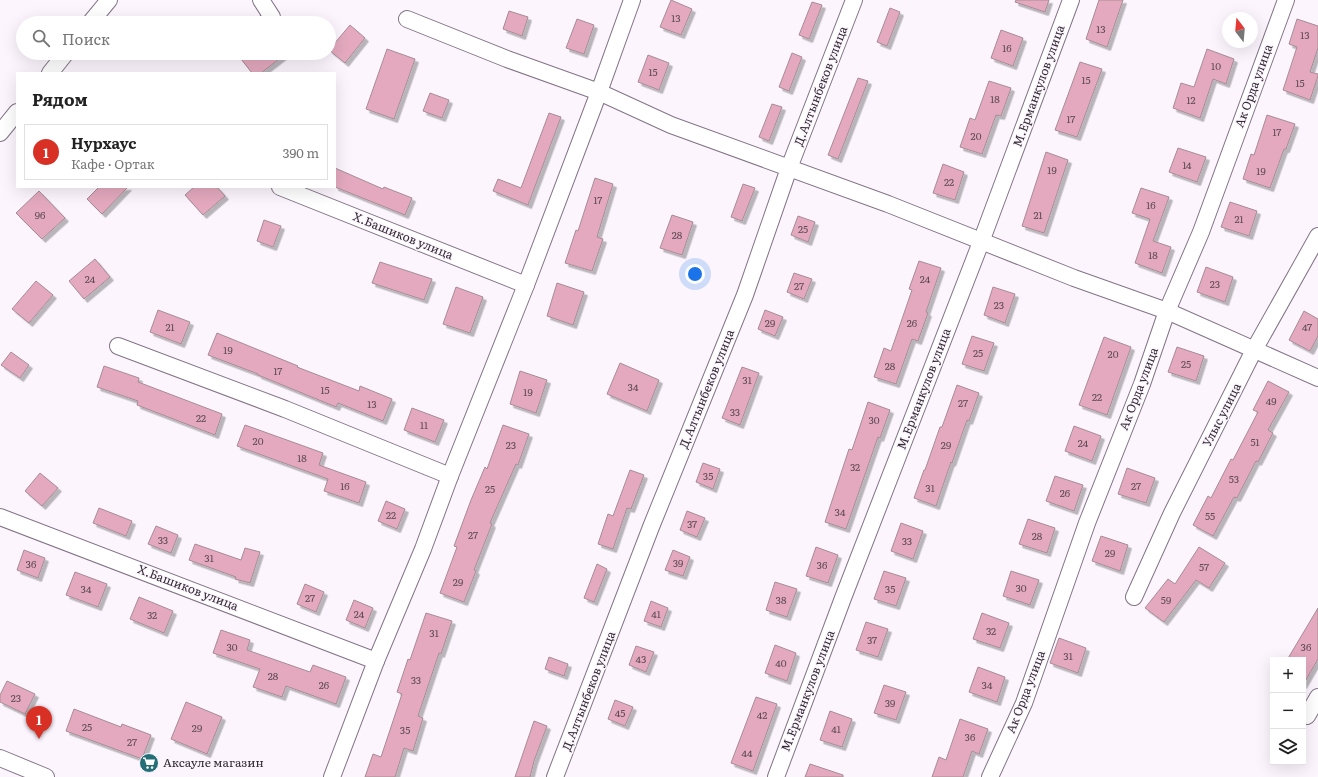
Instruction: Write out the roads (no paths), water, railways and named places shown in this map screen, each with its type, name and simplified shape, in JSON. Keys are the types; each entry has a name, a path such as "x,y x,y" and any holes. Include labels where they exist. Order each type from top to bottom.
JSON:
{"street":[{"path":"96,16 109,0"},
{"path":"261,0 271,16"},
{"path":"332,777 376,661 423,549 450,476 526,285 632,0"},
{"name":"Д.Алтынбеков улица","path":"556,777 651,527 745,295 789,168 854,0"},
{"name":"М.Ерманкулов улица","path":"776,777 981,242 1071,0"},
{"name":"Ак Орда улица","path":"990,777 1024,703 1087,523 1142,384 1168,311 1201,232 1286,0"},
{"path":"408,19 507,59 599,92 672,125 888,204 1074,278 1168,311 1318,378"},
{"path":"51,72 60,60"},
{"path":"0,133 16,113"},
{"name":"Х.Башиков улица","path":"283,188 526,285"},
{"name":"Улыс улица","path":"1134,597 1172,513 1254,350 1318,236"},
{"path":"118,346 285,409 450,476"},
{"name":"Х.Башиков улица","path":"0,517 376,661"},
{"path":"1307,716 1318,697"},
{"path":"0,758 46,777"}],"place":[{"name":"Нурхаус","path":"39,739"},
{"name":"Аксауле магазин","path":"149,763"}]}
